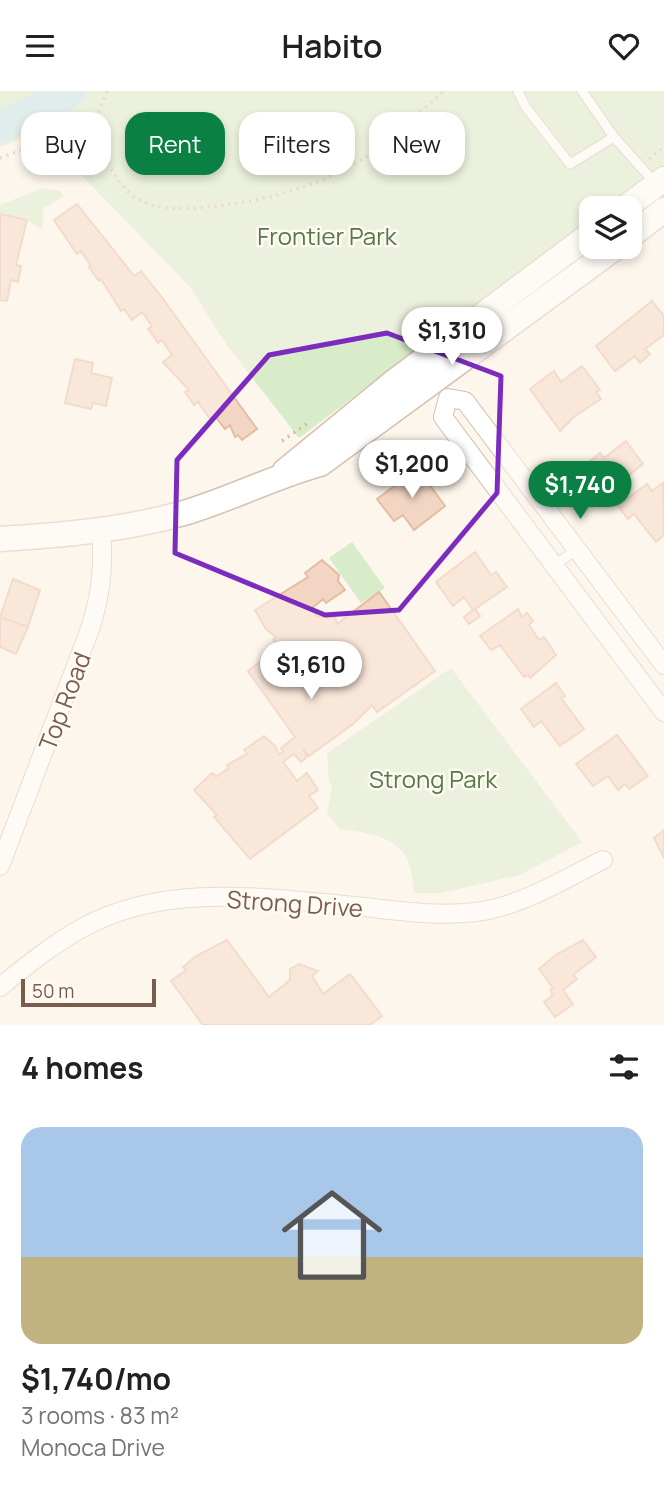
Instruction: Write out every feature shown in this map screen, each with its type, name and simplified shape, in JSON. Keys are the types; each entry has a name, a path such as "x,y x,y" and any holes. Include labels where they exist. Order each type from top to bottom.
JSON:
{"main road":[{"path":"642,198 661,187"},
{"path":"642,227 664,210"},
{"path":"282,474 308,449 423,359 579,243"},
{"path":"0,539 101,530 186,512 282,474 320,464 442,389 601,259"}],"street":[{"path":"423,359 442,389 465,401 664,665"},
{"path":"442,389 443,417 664,712"},
{"name":"Top Road","path":"0,866 97,609 104,567 101,530"},
{"name":"Strong Drive","path":"0,987 83,927 131,909 179,898 240,896 433,915 477,912 517,902 603,860"}],"lane":[{"path":"518,91 525,106 570,164 614,137"},
{"path":"582,91 614,137 661,187"},
{"path":"555,565 577,549"}],"path":[{"path":"99,112 107,91"},
{"path":"111,163 132,196 146,204 170,208 232,204 285,193 358,162 377,150 444,91"},
{"path":"0,158 21,150"},
{"path":"282,441 316,417"}],"highlighted area":[{"path":"387,333 501,376 497,493 399,610 325,615 175,553 177,460 269,355"}],"green space":[{"name":"Frontier Park","path":"0,91 664,91 664,165 622,196 579,196 579,228 299,438 226,344 190,287 81,175 111,175 111,112 21,112 21,139 0,147"},
{"path":"42,188 61,191 63,197 43,209 43,230 27,220 0,214 0,205"},
{"path":"352,542 385,588 361,603 329,558"},
{"name":"Strong Park","path":"451,668 582,842 520,875 441,893 415,893 408,861 396,846 378,836 340,830 327,813 332,785 329,782 327,753"}],"building":[{"path":"77,204 134,276 141,271 161,296 257,429 242,440 238,435 235,437 230,425 225,429 215,416 210,419 198,402 194,405 185,392 189,390 163,362 172,355 162,340 158,343 148,329 152,326 142,312 132,320 124,309 121,311 101,279 99,281 89,267 91,266 81,251 77,254 54,220"},
{"path":"0,214 27,220 16,265 21,266 18,282 11,280 7,301 0,300"},
{"path":"652,301 664,316 664,335 645,349 650,354 640,363 635,356 615,371 596,346"},
{"path":"75,359 93,363 91,373 112,378 106,406 93,403 91,409 65,403"},
{"path":"582,366 600,390 596,392 601,399 575,416 560,431 530,389 554,371 561,382"},
{"path":"626,441 643,464 624,479 629,488 606,505 579,470 600,453 604,458"},
{"path":"418,469 445,506 414,530 403,515 394,521 377,499"},
{"path":"663,483 664,535 656,542 634,514 628,519 618,506 647,484 652,491"},
{"path":"475,552 491,575 496,572 507,587 475,609 480,616 469,624 464,617 473,610 464,597 453,606 436,582"},
{"path":"322,560 339,575 338,581 345,590 326,603 323,599 311,609 317,616 335,617 337,624 379,592 435,671 377,712 372,705 353,724 309,756 303,748 307,757 301,762 294,754 283,762 297,781 307,773 318,790 309,796 318,808 250,859 214,817 217,815 194,790 212,773 217,776 229,768 227,765 247,754 244,750 264,736 275,746 279,755 283,752 281,748 295,737 248,671 279,648 273,639 276,637 266,629 255,610 308,577 305,573"},
{"path":"13,579 40,590 28,627 0,617"},
{"path":"518,609 522,617 527,613 533,621 529,625 539,640 544,637 556,655 530,678 528,675 524,677 500,645 491,650 480,636"},
{"path":"0,617 28,627 16,654 0,647"},
{"path":"556,683 565,696 561,698 584,729 560,746 541,721 534,727 521,709"},
{"path":"617,735 648,776 629,789 625,784 618,790 608,776 593,786 576,764"},
{"path":"664,830 664,858 654,838"},
{"path":"227,940 269,997 290,980 290,969 299,964 318,971 312,976 323,994 350,974 382,1016 370,1025 203,1025 171,981 186,970 183,967 196,956"},
{"path":"583,940 596,957 573,975 577,979 563,990 573,1004 555,1017 544,1002 553,995 550,990 553,988 539,969 557,954"}],"waterway":[{"path":"0,127 50,105 69,91"}]}
